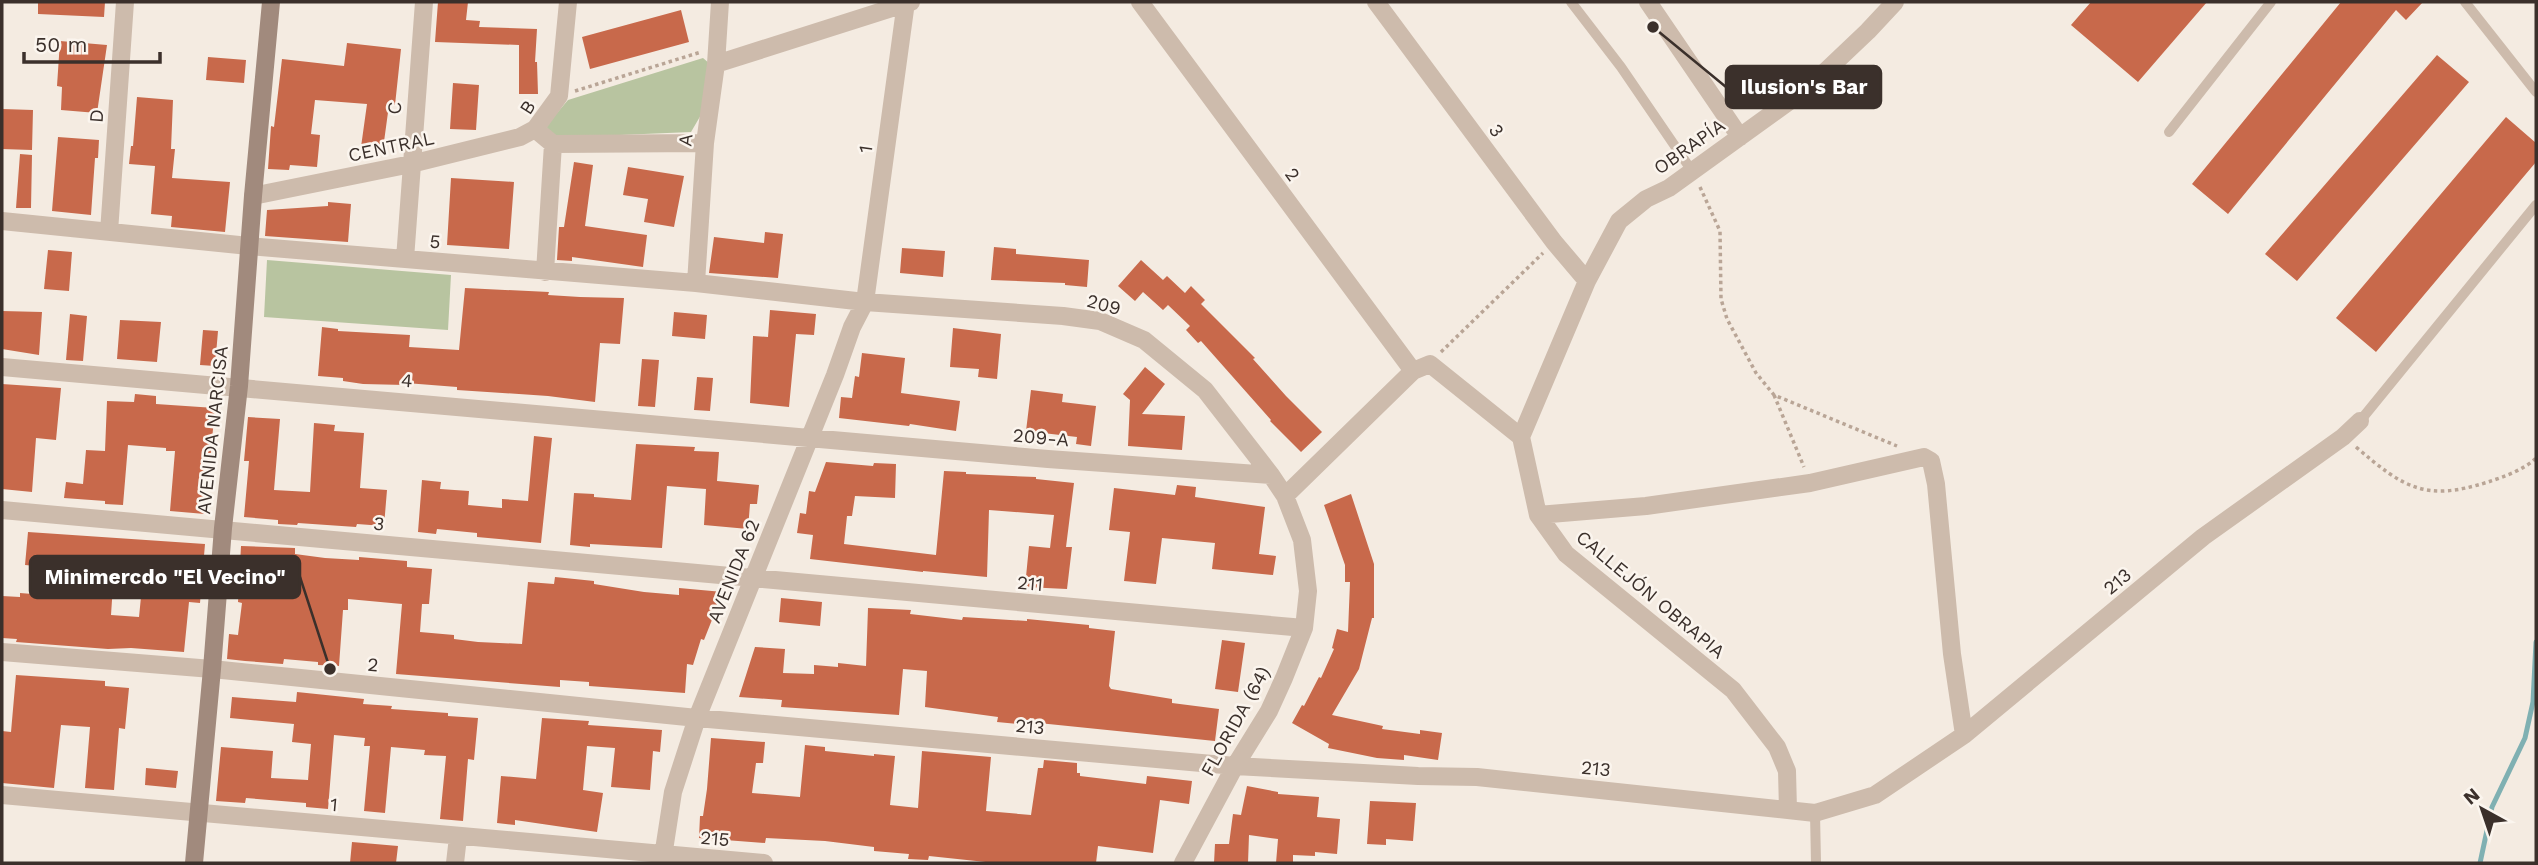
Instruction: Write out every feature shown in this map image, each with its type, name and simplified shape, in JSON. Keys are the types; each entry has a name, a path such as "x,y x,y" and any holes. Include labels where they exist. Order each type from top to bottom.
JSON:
{"street":[{"name":"D","path":"109,232 125,2"},
{"name":"AVENIDA NARCISA","path":"194,863 223,528 239,386 271,2"},
{"name":"C","path":"405,259 424,2"},
{"name":"B","path":"553,144 535,129 559,96 568,2"},
{"name":"A","path":"696,283 705,143 717,56 720,2"},
{"path":"717,56 908,2"},
{"name":"1","path":"865,302 908,2"},
{"name":"2","path":"1140,2 1421,367 1521,437"},
{"name":"3","path":"1376,2 1554,242 1587,281"},
{"path":"1648,2 1740,136"},
{"name":"OBRAPÍA","path":"1587,281 1619,221 1646,199 1669,188 1809,87 1868,32 1895,2"},
{"name":"CENTRAL","path":"253,196 411,164 520,137 535,129"},
{"path":"545,272 553,144 705,143"},
{"name":"5","path":"2,221 249,246 696,283 865,302"},
{"path":"1521,437 1587,281"},
{"name":"AVENIDA 62","path":"662,859 673,792 697,718 852,327 865,302"},
{"name":"209","path":"865,302 1100,321 1143,340 1205,390 1272,475"},
{"name":"4","path":"2,367 808,438"},
{"path":"1285,496 1421,367"},
{"name":"213","path":"697,718 1235,766 1477,777 1815,813 1875,796 1964,735 2203,537 2343,437 2360,421"},
{"name":"CALLEJÓN OBRAPIA","path":"1521,437 1538,515 1566,554 1733,690 1777,747 1787,772 1788,810"},
{"name":"209-A","path":"808,438 1272,475"},
{"path":"1538,515 1646,506 1810,482 1924,457 1931,461 1936,484 1952,654 1964,735"},
{"name":"FLORIDA (64)","path":"1183,863 1235,766 1269,711 1304,628 1308,592 1306,559 1302,540 1285,496 1272,475"},
{"name":"3","path":"2,510 223,528 753,580"},
{"name":"211","path":"753,580 1304,628"},
{"name":"2","path":"2,652 212,669 697,718"},
{"name":"1","path":"2,795 458,836 662,859"},
{"path":"455,863 458,836"},
{"name":"215","path":"662,859 764,863"}],"lane":[{"path":"1571,2 1621,67 1692,171"},
{"path":"2169,132 2271,2"},
{"path":"2465,2 2536,92"},
{"path":"2360,421 2536,205"},
{"path":"1815,813 1816,863"}],"path":[{"path":"559,96 717,56"},
{"path":"1692,171 1720,231 1721,299 1727,319 1756,373 1774,395 1810,482"},
{"path":"1421,367 1554,242"},
{"path":"1774,395 1924,457"},
{"path":"2343,437 2375,464 2406,483 2431,492 2460,491 2500,478 2536,458"}],"green space":[{"path":"703,58 710,64 705,108 691,132 573,137 552,135 546,126 568,100"},
{"path":"267,260 451,275 448,330 264,317"}],"building":[{"path":"38,2 105,2 104,17 38,14"},
{"path":"438,2 468,2 466,20 480,21 479,27 537,29 535,62 538,94 519,94 519,45 435,42"},
{"path":"2091,2 2207,2 2138,82 2071,25"},
{"path":"2341,2 2423,2 2406,20 2396,10 2228,214 2192,184"},
{"path":"681,10 689,42 590,69 582,37"},
{"path":"60,41 107,45 97,113 61,110 62,87 57,86"},
{"path":"347,43 401,49 395,105 389,105 383,149 361,147 367,104 315,100 311,134 320,135 317,167 290,165 289,170 268,169 271,126 274,127 282,59 344,66"},
{"path":"2437,55 2469,82 2297,281 2265,254"},
{"path":"208,57 246,60 244,83 206,80"},
{"path":"453,83 479,85 476,130 450,129"},
{"path":"137,97 173,100 171,149 175,149 172,178 230,182 225,232 171,227 172,216 151,214 155,166 129,164"},
{"path":"2,109 33,110 32,150 2,149"},
{"path":"2506,117 2536,143 2536,162 2376,352 2336,318"},
{"path":"58,137 99,140 91,215 52,211"},
{"path":"20,154 32,155 31,208 16,208"},
{"path":"574,162 593,165 585,226 647,235 643,267 572,257 572,261 557,260 559,227 564,227"},
{"path":"628,167 684,176 674,227 644,222 648,199 623,195"},
{"path":"451,178 514,182 509,249 447,245"},
{"path":"328,202 351,204 348,242 265,236 267,210 328,206"},
{"path":"765,232 783,234 778,278 709,273 714,237 764,243"},
{"path":"994,247 1016,249 1016,254 1089,260 1087,287 1065,283 991,280"},
{"path":"902,248 945,251 943,277 900,273"},
{"path":"48,250 72,252 69,291 44,289"},
{"path":"1141,260 1163,280 1167,276 1185,293 1191,286 1205,300 1201,304 1255,358 1253,359 1286,396 1322,432 1301,452 1270,421 1201,341 1198,343 1186,330 1190,326 1168,305 1163,310 1143,292 1135,301 1118,286"},
{"path":"465,288 624,298 620,344 600,343 595,402 406,383 363,384 343,381 343,378 318,376 322,327 338,331 410,335 409,347 459,350"},
{"path":"770,310 816,314 814,335 796,334 789,407 750,403 753,336 768,337"},
{"path":"2,311 42,312 39,355 2,349"},
{"path":"674,312 707,315 705,339 672,336"},
{"path":"70,314 87,316 83,361 66,360"},
{"path":"120,320 161,322 157,362 117,359"},
{"path":"953,328 1001,334 997,379 978,377 979,369 950,367"},
{"path":"203,330 218,331 215,366 200,365"},
{"path":"862,353 905,358 901,393 960,401 956,431 839,418 841,397 852,398 855,376 859,377"},
{"path":"642,359 659,360 655,407 638,406"},
{"path":"1145,367 1165,384 1142,414 1185,416 1182,450 1128,446 1130,400 1123,394"},
{"path":"697,377 713,378 710,411 694,410"},
{"path":"2,384 61,388 56,440 36,438 32,492 2,489"},
{"path":"1031,390 1063,394 1062,402 1096,406 1091,446 1076,444 1077,437 1026,431"},
{"path":"135,394 156,396 156,404 215,408 205,514 170,511 175,451 166,451 166,448 128,445 123,505 64,498 66,482 83,484 86,450 105,451 107,401 134,402"},
{"path":"248,417 280,419 274,490 310,492 314,423 335,425 334,431 364,433 360,488 387,490 384,526 278,524 278,520 244,517 249,461 244,461"},
{"path":"534,436 552,438 541,543 477,537 477,533 437,529 436,534 418,532 422,480 441,482 440,489 469,491 468,505 502,508 502,499 528,501"},
{"path":"636,444 695,447 694,451 719,452 717,481 759,485 757,504 750,504 748,529 704,525 706,489 667,486 662,548 570,545 574,493 631,500"},
{"path":"826,462 873,466 874,463 896,464 895,498 855,496 852,516 847,516 844,544 936,555 944,471 1036,477 1074,483 1066,547 1072,547 1067,589 1025,587 1029,546 1050,548 1054,515 989,510 987,577 810,559 813,535 797,533 800,513 806,514 809,491 815,492"},
{"path":"1177,485 1196,487 1195,497 1265,507 1259,554 1276,556 1273,575 1212,569 1215,543 1162,538 1156,584 1124,581 1130,532 1109,530 1114,488 1175,495"},
{"path":"1351,494 1374,564 1374,618 1359,669 1332,715 1383,726 1382,729 1420,734 1420,730 1442,733 1438,760 1404,755 1404,760 1377,758 1328,748 1329,744 1292,723 1319,677 1321,678 1334,649 1332,648 1337,629 1348,632 1350,582 1345,582 1345,565 1324,505"},
{"path":"28,532 205,544 200,603 189,602 184,652 16,642 17,639 2,638 2,596 20,597 20,593 45,595 47,567 25,565","holes":["113,585 142,587 139,617 111,615"]},
{"path":"241,546 295,548 295,554 325,558 359,560 359,557 407,561 407,567 432,569 429,604 422,604 420,632 454,635 454,639 478,642 522,644 528,582 554,584 555,577 594,581 594,584 644,592 679,595 679,588 723,592 704,640 701,639 693,665 687,664 685,693 589,686 589,682 560,680 560,687 396,674 402,604 348,599 348,610 343,610 339,666 284,659 283,664 245,661 227,659 229,634 238,635 242,603 238,602"},
{"path":"781,598 822,602 820,626 779,622"},
{"path":"868,608 911,610 910,614 962,620 963,617 1027,619 1089,625 1089,628 1115,631 1109,686 1111,689 1172,699 1172,703 1219,709 1215,741 1019,721 1018,724 997,722 998,717 925,707 927,671 903,669 899,715 781,707 782,700 739,697 755,647 785,649 783,673 814,674 814,665 838,667 838,663 866,666"},
{"path":"1222,640 1245,643 1238,692 1215,689"},
{"path":"16,675 105,681 105,686 129,688 125,729 119,728 114,790 85,788 90,727 61,725 54,788 2,783 2,731 11,732"},
{"path":"297,692 364,699 363,704 392,706 391,709 478,718 474,760 468,759 463,821 440,819 446,756 424,755 425,750 391,747 385,813 364,811 370,746 364,746 365,738 334,735 328,809 306,807 306,803 246,798 245,803 216,801 221,747 273,751 271,778 308,780 311,744 292,742 294,724 230,718 232,697 296,702"},
{"path":"542,718 589,721 588,725 662,730 660,752 653,751 650,790 611,787 615,748 587,746 583,790 603,793 597,832 515,820 515,825 497,823 501,776 536,779"},
{"path":"711,738 765,742 763,763 756,763 752,793 800,797 805,745 825,747 825,751 895,756 890,805 918,808 922,751 991,757 986,811 1031,815 1038,768 1043,768 1044,760 1077,763 1077,773 1080,773 1080,776 1146,784 1147,776 1192,781 1189,804 1160,800 1153,853 1098,846 1096,863 995,863 929,856 928,860 908,859 909,854 874,851 874,847 825,841 766,838 765,843 699,838 700,816 703,816 707,789"},
{"path":"146,768 178,771 176,788 145,785"},
{"path":"1247,786 1278,794 1319,797 1317,817 1340,819 1337,854 1315,852 1315,856 1293,855 1293,863 1276,863 1278,839 1249,835 1248,863 1214,863 1215,844 1229,844 1233,814 1241,815"},
{"path":"1370,801 1416,803 1413,841 1386,839 1386,845 1367,844"},
{"path":"352,842 398,846 396,863 350,863"}],"waterway":[{"path":"2480,863 2492,807 2525,738 2533,702 2536,642"}],"place":[{"name":"Ilusion's Bar","path":"1653,27"},
{"name":"Minimercdo \"El Vecino\"","path":"330,669"}]}
